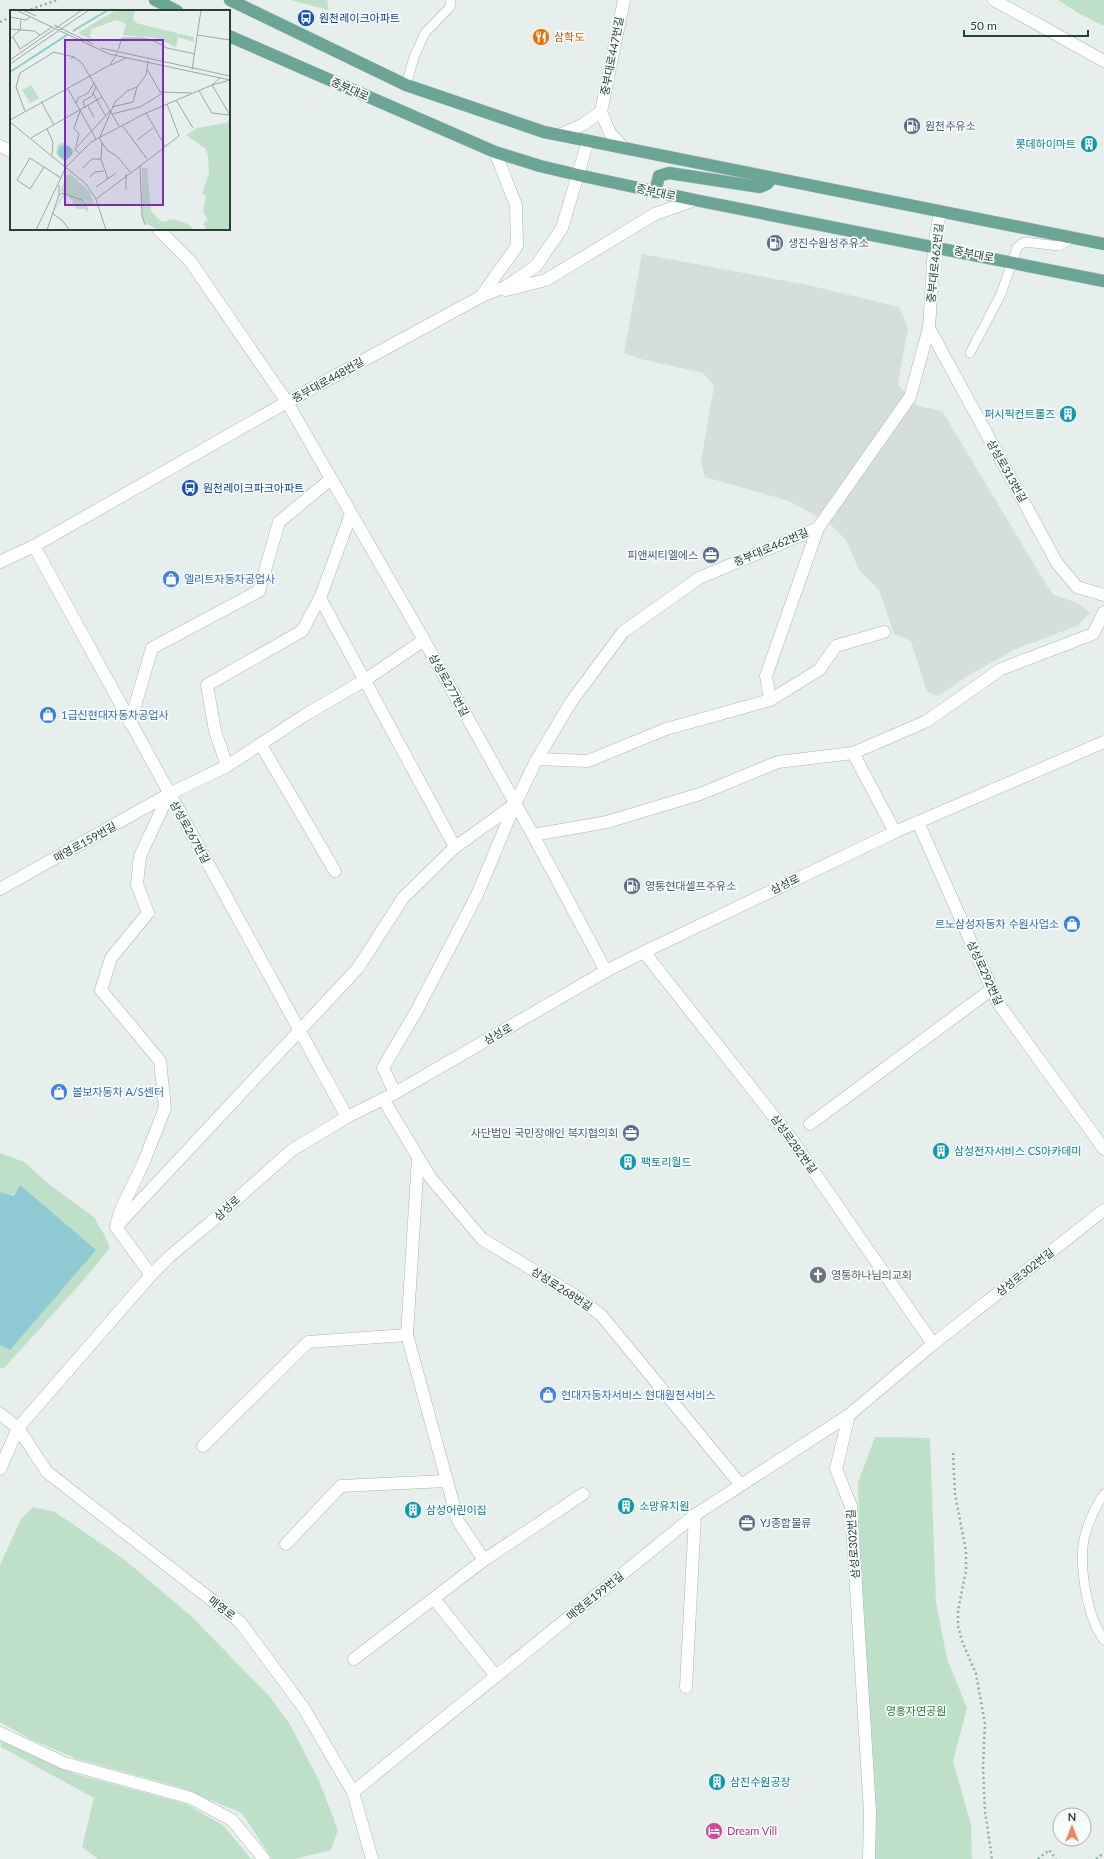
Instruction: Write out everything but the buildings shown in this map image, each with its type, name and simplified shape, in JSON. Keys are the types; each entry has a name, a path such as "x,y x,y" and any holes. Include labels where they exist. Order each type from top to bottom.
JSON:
{"main road":[{"path":"155,0 175,10"},
{"path":"230,0 406,85 544,132 1104,244"},
{"name":"중부대로","path":"230,36 495,152 540,166 655,192 1104,280"},
{"path":"655,192 659,176 669,172 760,187 767,184 772,178"}],"street":[{"name":"중부대로447번길","path":"601,112 624,0"},
{"path":"994,0 1104,61"},
{"path":"559,135 582,125 601,112 610,133 624,148"},
{"name":"중부대로448번길","path":"0,562 34,546 287,402 482,296 507,286 536,266 562,228 588,141"},
{"path":"0,146 10,151"},
{"path":"482,296 517,246 516,205 495,152"},
{"path":"482,296 546,280 655,214 695,200"},
{"name":"중부대로462번길","path":"395,1093 383,1068 417,1010 477,895 515,804 537,759 571,702 623,632 699,578 818,528 910,397 929,328 934,247 940,212"},
{"name":"삼성로277번길","path":"159,230 190,261 287,402 424,640 533,835 606,971"},
{"name":"삼성로313번길","path":"929,328 1057,563 1077,587 1104,595"},
{"path":"130,723 152,648 258,591 279,522 331,479"},
{"path":"227,766 215,730 207,685 302,631 320,598 351,514"},
{"path":"770,700 766,676 818,528"},
{"name":"삼성로267번길","path":"34,546 299,1032 347,1117"},
{"path":"320,598 455,847"},
{"path":"533,835 614,820 700,794 778,762 854,753 927,721 1001,669 1093,634 1104,612"},
{"path":"537,759 588,761 666,729 770,700 819,670 836,646 884,632"},
{"name":"매영로159번길","path":"0,889 169,794 227,766 261,745 304,715 365,680 424,640"},
{"name":"삼성로","path":"0,1469 18,1428 151,1275 170,1256 212,1222 292,1150 347,1117 395,1093 606,971 895,832 1104,742"},
{"path":"261,745 335,871"},
{"path":"854,753 895,832"},
{"path":"116,1227 165,1108 160,1061 101,990 111,958 148,913 137,884 140,856 169,794"},
{"path":"116,1227 358,968 403,898 455,847 515,804"},
{"name":"삼성로292번길","path":"918,822 998,1003 1104,1149"},
{"name":"삼성로282번길","path":"644,952 790,1137 933,1344"},
{"path":"810,1124 992,989"},
{"name":"삼성로268번길","path":"383,1099 418,1157 445,1196 482,1239 574,1295 601,1315 740,1484"},
{"path":"418,1157 407,1335 458,1521 484,1560"},
{"name":"삼성로302번길","path":"869,1859 870,1812 851,1506 836,1469 849,1415 933,1344 1104,1210"},
{"path":"116,1227 151,1275"},
{"path":"203,1446 308,1342 407,1335"},
{"name":"매영로","path":"0,1414 18,1428 47,1472 240,1622 303,1707 353,1792 372,1859"},
{"name":"매영로199번길","path":"353,1792 695,1515 740,1484 849,1415"},
{"path":"286,1544 341,1486 446,1481"},
{"path":"354,1659 484,1560 583,1494"},
{"path":"686,1687 695,1515"},
{"path":"434,1598 496,1676"},
{"path":"0,1733 64,1763 191,1798 232,1820 264,1859"}],"lane":[{"path":"406,85 414,57 425,34 450,7 451,0"},
{"path":"970,352 1001,294 1012,262 1021,244 1025,242 1058,246 1073,238"},
{"path":"1104,1494 1095,1508 1084,1539 1083,1572 1088,1603 1097,1630 1104,1640"}],"path":[{"path":"29,10 57,0"},
{"path":"0,22 10,17"},
{"path":"953,1453 955,1494 966,1552 966,1571 958,1610 958,1626 962,1641 976,1674 985,1724 983,1766 985,1810 992,1859"},
{"path":"1038,1859 1049,1850 1056,1859"},
{"path":"1096,1859 1104,1853"}],"shaded area":[{"path":"642,254 808,285 899,307 908,328 898,384 918,406 942,411 1054,595 1078,603 1090,613 1077,626 1016,649 969,675 938,696 927,692 911,641 894,634 879,590 859,570 846,540 830,524 789,501 705,477 701,461 714,386 703,373 641,359 624,353"}],"green space":[{"path":"291,0 327,0 329,10 294,1"},
{"path":"1058,0 1104,0 1104,26 1080,14"},
{"path":"0,1153 24,1162 50,1185 94,1217 110,1248 81,1283 4,1368 0,1368 0,1345 10,1350 20,1186 15,1196 0,1192"},
{"name":"영흥자연공원","path":"875,1437 930,1438 936,1602 947,1659 967,1708 953,1761 971,1825 972,1859 875,1859 862,1626 858,1483"},
{"path":"33,1507 55,1512 125,1560 192,1617 270,1697 291,1726 319,1781 338,1830 331,1850 295,1859 272,1859 242,1813 179,1787 77,1759 30,1739 0,1722 0,1565 21,1519"},
{"path":"0,1740 76,1774 186,1804 224,1826 251,1859 98,1859 82,1847 94,1798 1,1747"}],"water":[{"path":"20,1185 96,1250 10,1350 0,1345 0,1192 14,1196"}],"place":[{"name":"원천레이크아파트","path":"306,18"},
{"name":"삼학도","path":"541,37"},
{"name":"원천주유소","path":"912,126"},
{"name":"롯데하이마트","path":"1089,144"},
{"name":"생진수원성주유소","path":"775,243"},
{"name":"퍼시픽컨트롤즈","path":"1068,414"},
{"name":"원천레이크파크아파트","path":"190,488"},
{"name":"피앤씨티엘에스","path":"711,555"},
{"name":"엘리트자동차공업사","path":"171,579"},
{"name":"1급신현대자동차공업사","path":"48,715"},
{"name":"영통현대셀프주유소","path":"632,886"},
{"name":"르노삼성자동차 수원사업소","path":"1072,924"},
{"name":"볼보자동차 A/S센터","path":"59,1092"},
{"name":"사단법인 국민장애인 복지협의회","path":"631,1133"},
{"name":"삼성전자서비스 CS아카데미","path":"941,1151"},
{"name":"팩토리월드","path":"628,1162"},
{"name":"영통하나님의교회","path":"818,1275"},
{"name":"현대자동차서비스 현대원천서비스","path":"548,1395"},
{"name":"소망유치원","path":"626,1506"},
{"name":"삼성어린이집","path":"413,1510"},
{"name":"YJ종합물류","path":"747,1523"},
{"name":"삼진수원공장","path":"717,1782"},
{"name":"Dream Vill","path":"714,1831"}]}
